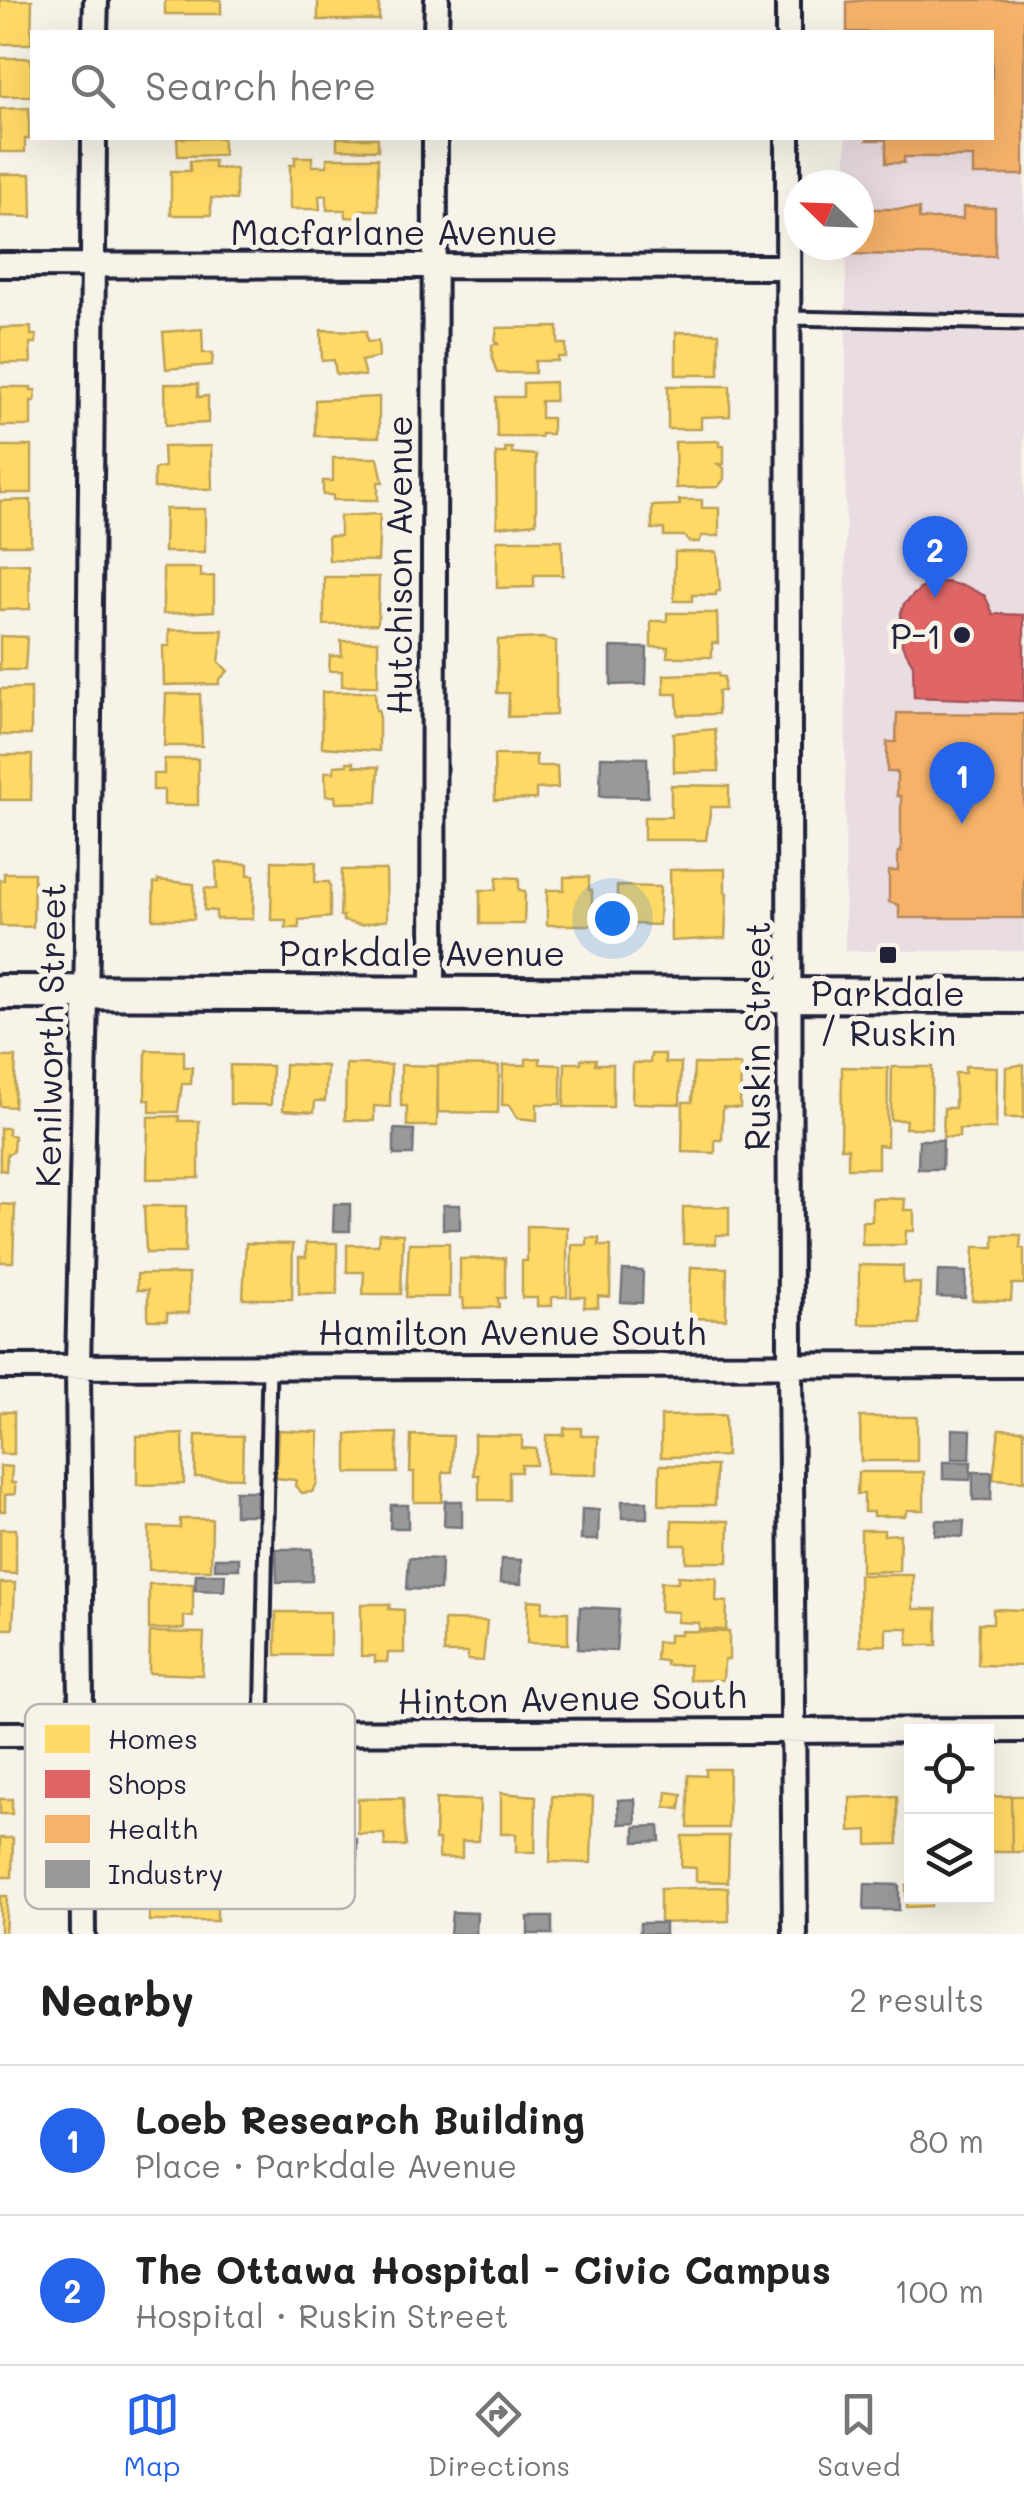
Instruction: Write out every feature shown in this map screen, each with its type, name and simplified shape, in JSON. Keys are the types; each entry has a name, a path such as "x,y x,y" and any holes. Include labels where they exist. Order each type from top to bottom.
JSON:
{"main road":[{"name":"Parkdale Avenue","path":"0,992 1024,996"}],"street":[{"path":"95,30 96,0"},
{"path":"436,30 437,0"},
{"path":"788,0 788,30"},
{"name":"Kenilworth Street","path":"83,1704 78,1367 86,993 94,140"},
{"name":"Hutchison Avenue","path":"433,992 435,140"},
{"name":"Ruskin Street","path":"788,140 790,1366 796,1934"},
{"name":"Macfarlane Avenue","path":"0,265 788,267"},
{"name":"Hamilton Avenue South","path":"0,1367 1024,1365"},
{"name":"Hinton Avenue South","path":"355,1734 1024,1730"}],"lane":[{"path":"788,318 1024,322"},
{"path":"263,1704 269,1367"}],"shaded area":[{"path":"846,0 1024,0 1024,951 845,951 846,260 874,260 874,170 846,170 846,140 994,140 994,30 846,30"}],"building: Homes":[{"path":"0,0 32,0 30,44 0,44"},
{"path":"165,0 221,0 221,14 165,14"},
{"path":"318,0 379,0 379,20 318,20"},
{"path":"0,58 30,58 30,96 0,96"},
{"path":"29,108 25,152 0,152 0,109"},
{"path":"177,140 223,140 223,155 178,156"},
{"path":"337,140 378,140 378,150 337,149"},
{"path":"295,157 312,157 312,166 327,166 327,158 378,158 378,210 360,210 360,218 346,217 345,210 327,210 327,195 319,196 320,209 290,209 290,165 295,165"},
{"path":"190,161 214,161 214,168 236,169 236,200 211,198 211,215 171,215 171,171 190,171"},
{"path":"0,174 31,174 32,217 0,216"},
{"path":"31,327 36,343 30,343 31,363 0,363 0,328"},
{"path":"558,327 558,344 566,344 566,357 535,361 535,373 497,373 492,345 498,344 497,328"},
{"path":"202,329 203,353 213,353 212,365 166,369 163,332"},
{"path":"321,330 366,331 367,342 378,341 379,357 361,361 365,376 336,374 334,360 322,361"},
{"path":"676,332 719,333 719,375 676,375"},
{"path":"555,382 555,401 541,401 541,418 552,418 552,434 497,437 496,397 523,397 523,383"},
{"path":"165,384 198,384 198,397 208,396 208,423 166,425"},
{"path":"668,386 730,386 730,416 701,417 701,429 668,429"},
{"path":"0,387 36,390 35,401 31,401 31,426 0,426"},
{"path":"379,397 379,437 315,436 315,400"},
{"path":"719,441 719,446 724,446 724,464 718,464 724,468 724,479 718,487 676,488 675,442"},
{"path":"0,446 32,446 32,493 0,493"},
{"path":"211,446 212,489 154,488 154,469 164,467 163,447"},
{"path":"505,448 512,448 512,453 536,455 536,523 497,527 496,453 506,453"},
{"path":"333,458 378,458 383,482 378,482 378,500 333,500 333,495 323,495 323,481 333,481"},
{"path":"31,500 31,545 0,545 0,501"},
{"path":"679,500 702,500 702,508 719,508 719,536 702,536 699,542 689,542 684,536 664,536 664,529 652,529 652,506 680,505"},
{"path":"165,509 205,509 205,552 164,552"},
{"path":"380,514 378,561 329,560 328,536 340,536 340,516"},
{"path":"497,540 562,540 563,575 534,575 534,587 497,588"},
{"path":"675,552 717,552 720,591 716,595 692,595 692,601 674,601"},
{"path":"29,563 30,609 0,610 0,564"},
{"path":"163,568 201,568 201,577 214,576 214,611 163,614"},
{"path":"324,577 379,577 378,624 324,625"},
{"path":"667,613 717,613 718,643 712,643 712,657 667,657 668,647 651,647 651,621 667,621"},
{"path":"169,630 223,630 219,662 228,671 219,684 164,685 163,646 169,646"},
{"path":"0,636 27,637 25,670 0,670"},
{"path":"498,640 556,641 556,715 508,717 509,693 497,693"},
{"path":"341,641 378,641 378,686 342,686 342,671 329,671 330,656 342,656"},
{"path":"718,673 724,677 724,691 718,691 718,714 678,715 677,694 664,694 664,675"},
{"path":"31,688 31,735 0,735 0,689"},
{"path":"322,692 375,692 379,751 322,747"},
{"path":"166,694 200,694 202,746 164,746"},
{"path":"715,729 719,771 674,772 673,733"},
{"path":"0,755 32,755 31,800 0,800"},
{"path":"494,755 536,755 536,766 557,766 558,788 536,789 536,799 495,800"},
{"path":"164,759 198,759 198,805 164,805 164,790 153,790 153,774 164,774"},
{"path":"347,762 379,767 377,802 336,803 335,796 326,796 325,772 334,772 334,766"},
{"path":"671,785 729,786 729,807 711,807 706,840 644,840 644,817 671,817"},
{"path":"272,861 316,862 315,882 329,882 330,917 299,920 299,928 286,928 286,920 271,920"},
{"path":"216,862 248,864 248,875 254,875 253,919 216,919 216,911 204,910 205,888 217,889"},
{"path":"725,869 725,938 671,941 670,870"},
{"path":"342,870 386,870 387,920 360,925 343,921"},
{"path":"4,873 34,873 33,927 0,926 0,880 4,880"},
{"path":"497,877 519,878 519,890 525,891 524,924 480,924 480,890 496,890"},
{"path":"564,877 589,877 592,925 547,925 547,890 564,890"},
{"path":"158,880 194,884 194,919 153,919 154,883"},
{"path":"617,886 660,887 659,925 617,925"},
{"path":"146,1050 184,1051 184,1067 192,1067 191,1084 182,1084 178,1112 150,1112 150,1100 145,1100"},
{"path":"651,1054 665,1054 665,1063 681,1063 680,1104 632,1103 633,1063 650,1063"},
{"path":"0,1057 16,1057 14,1107 0,1106"},
{"path":"540,1058 540,1064 561,1065 561,1104 537,1104 537,1120 517,1118 509,1105 502,1105 503,1065 526,1065 526,1059"},
{"path":"581,1059 613,1064 613,1107 564,1107 565,1063 581,1063"},
{"path":"285,1064 327,1066 325,1101 315,1101 314,1112 283,1110"},
{"path":"346,1064 391,1065 390,1107 374,1106 374,1121 345,1120"},
{"path":"694,1064 741,1065 740,1108 723,1107 722,1140 715,1140 715,1153 682,1152 683,1102 692,1102"},
{"path":"230,1065 272,1066 271,1105 230,1104"},
{"path":"401,1065 438,1066 437,1126 407,1126 407,1106 401,1106"},
{"path":"438,1065 499,1066 498,1113 438,1112"},
{"path":"1024,1065 1024,1118 1005,1118 1006,1067"},
{"path":"965,1066 997,1067 996,1129 959,1129 959,1137 943,1137 944,1108 955,1108 955,1073 965,1073"},
{"path":"842,1067 888,1068 887,1146 878,1145 878,1168 848,1168 848,1148 841,1148"},
{"path":"892,1067 932,1067 931,1128 905,1128 906,1120 891,1120"},
{"path":"179,1116 179,1121 199,1121 199,1178 147,1179 148,1117"},
{"path":"0,1128 8,1128 8,1134 14,1136 6,1171 0,1170"},
{"path":"872,1198 905,1199 904,1210 914,1210 914,1231 906,1231 905,1245 862,1245 862,1221 872,1221"},
{"path":"0,1204 15,1205 13,1262 0,1262"},
{"path":"144,1206 186,1206 185,1253 146,1253"},
{"path":"683,1207 729,1207 729,1235 716,1235 716,1244 683,1244"},
{"path":"527,1226 567,1227 567,1297 552,1297 552,1306 537,1306 537,1298 522,1298"},
{"path":"379,1233 403,1234 401,1294 363,1294 364,1272 347,1272 347,1245 378,1245"},
{"path":"994,1235 1021,1235 1024,1284 1012,1284 1011,1301 972,1300 974,1247 994,1247"},
{"path":"587,1238 599,1238 599,1246 611,1246 610,1297 598,1296 598,1307 584,1307 585,1297 571,1297 572,1245 587,1245"},
{"path":"246,1243 293,1244 292,1299 243,1299"},
{"path":"306,1243 337,1243 337,1294 299,1294 299,1257 306,1257"},
{"path":"409,1243 449,1243 449,1297 406,1297"},
{"path":"505,1258 505,1298 498,1298 499,1307 464,1308 460,1298 460,1259"},
{"path":"859,1265 903,1266 903,1283 920,1283 919,1324 859,1324"},
{"path":"691,1267 727,1268 726,1319 689,1318"},
{"path":"137,1274 189,1274 189,1313 167,1313 167,1320 148,1320 148,1290 137,1290"},
{"path":"0,1412 14,1412 14,1454 0,1454"},
{"path":"725,1415 726,1456 661,1457 661,1416"},
{"path":"860,1417 917,1417 917,1461 861,1461"},
{"path":"564,1428 581,1428 581,1436 598,1436 597,1475 546,1474 546,1435 564,1435"},
{"path":"999,1429 1024,1430 1024,1481 993,1479"},
{"path":"278,1430 319,1432 317,1484 312,1492 302,1493 295,1486 296,1480 276,1478"},
{"path":"397,1433 397,1473 347,1473 347,1434"},
{"path":"183,1434 184,1484 137,1485 137,1436"},
{"path":"196,1435 243,1436 242,1478 195,1477"},
{"path":"411,1435 453,1436 452,1472 443,1472 442,1502 414,1502"},
{"path":"474,1435 522,1436 522,1448 536,1449 536,1465 521,1465 521,1472 509,1472 509,1500 479,1500 479,1475 474,1475"},
{"path":"660,1465 716,1466 715,1505 659,1505"},
{"path":"0,1466 12,1467 11,1483 15,1483 15,1494 5,1495 5,1511 0,1511"},
{"path":"858,1472 924,1472 924,1510 907,1510 905,1516 873,1516 873,1512 864,1512 864,1494 857,1494"},
{"path":"180,1519 212,1519 211,1570 149,1570 149,1527 180,1528"},
{"path":"672,1520 729,1521 728,1562 686,1562 686,1545 672,1545"},
{"path":"0,1529 16,1529 16,1574 0,1573"},
{"path":"861,1530 900,1534 899,1571 861,1572"},
{"path":"859,1575 913,1575 913,1609 937,1609 937,1645 908,1645 908,1628 886,1628 886,1645 860,1646"},
{"path":"678,1576 717,1578 716,1601 727,1602 726,1630 699,1629 699,1623 677,1622 678,1612 660,1611 661,1582 678,1582"},
{"path":"0,1583 15,1583 13,1629 0,1629"},
{"path":"149,1584 193,1584 193,1617 184,1616 184,1629 149,1629"},
{"path":"528,1600 543,1601 542,1612 568,1612 568,1644 527,1643"},
{"path":"361,1604 390,1604 389,1609 404,1610 404,1653 388,1653 387,1662 375,1662 375,1656 361,1656"},
{"path":"993,1609 1024,1610 1024,1666 978,1665 979,1623 993,1623"},
{"path":"276,1612 330,1612 330,1655 276,1655"},
{"path":"444,1620 487,1621 483,1661 468,1660 468,1653 444,1653"},
{"path":"681,1631 729,1632 729,1660 724,1660 723,1680 689,1680 689,1665 666,1665 666,1661 656,1660 657,1642 669,1642 669,1635 681,1635"},
{"path":"150,1632 204,1633 202,1675 149,1673"},
{"path":"706,1769 729,1769 728,1828 688,1828 688,1775 706,1776"},
{"path":"667,1792 682,1794 680,1809 665,1807"},
{"path":"501,1793 536,1796 535,1852 516,1852 516,1834 501,1834"},
{"path":"552,1796 593,1797 591,1863 550,1862"},
{"path":"897,1796 898,1844 868,1845 868,1830 850,1831 850,1798"},
{"path":"1011,1796 1012,1852 994,1852 994,1797"},
{"path":"1011,1796 1024,1796 1024,1852 1012,1852"},
{"path":"403,1798 406,1846 385,1846 384,1834 358,1834 358,1799"},
{"path":"0,1799 12,1799 12,1814 0,1814"},
{"path":"436,1799 480,1800 479,1841 462,1841 462,1858 439,1858 439,1840 435,1840"},
{"path":"682,1836 729,1836 728,1882 696,1881 696,1868 681,1867"},
{"path":"0,1838 13,1838 12,1877 0,1877"},
{"path":"728,1887 729,1921 660,1923 660,1889"},
{"path":"0,1896 7,1896 5,1934 0,1934"},
{"path":"149,1909 217,1909 217,1921 149,1921"}],"building: Shops":[{"name":"P-1","path":"945,582 985,596 993,614 1024,615 1024,701 914,697 913,664 902,645 901,613 904,604 919,590 930,583"}],"building: Health":[{"path":"1024,0 1024,175 973,175 973,157 904,157 904,163 886,163 886,140 994,140 994,30 847,30 847,2"},
{"path":"963,207 995,208 995,256 874,254 874,209 919,209 919,219 963,219"},
{"path":"897,713 1024,714 1024,918 899,918 899,905 889,902 889,871 898,871 901,852 897,772 887,772 887,742 896,742"}],"building: Industry":[{"path":"611,647 647,648 646,684 611,685"},
{"path":"601,757 647,758 648,797 600,796"},
{"path":"394,1129 414,1130 413,1155 394,1155"},
{"path":"919,1140 943,1140 942,1169 918,1169"},
{"path":"334,1204 350,1204 350,1231 333,1231"},
{"path":"443,1205 460,1205 460,1229 443,1229"},
{"path":"623,1270 643,1271 642,1303 621,1302"},
{"path":"938,1271 966,1272 965,1298 937,1297"},
{"path":"952,1429 971,1430 970,1459 952,1459"},
{"path":"943,1462 971,1462 970,1480 943,1479"},
{"path":"973,1472 992,1472 991,1500 973,1500"},
{"path":"235,1491 257,1491 256,1515 235,1515"},
{"path":"445,1501 462,1501 462,1527 444,1526"},
{"path":"622,1501 647,1501 647,1518 622,1518"},
{"path":"391,1505 408,1505 408,1528 390,1528"},
{"path":"582,1509 599,1510 598,1540 581,1540"},
{"path":"936,1520 964,1521 963,1537 935,1535"},
{"path":"276,1549 312,1549 312,1581 277,1582"},
{"path":"215,1558 239,1558 239,1569 215,1569"},
{"path":"409,1558 441,1559 440,1590 407,1589"},
{"path":"501,1559 521,1560 521,1584 500,1583"},
{"path":"196,1574 225,1574 224,1591 195,1590"},
{"path":"580,1607 619,1609 616,1651 578,1649"},
{"path":"635,1799 636,1823 619,1824 618,1800"},
{"path":"659,1826 660,1841 635,1842 635,1827"},
{"path":"865,1884 899,1885 899,1910 864,1910"},
{"path":"452,1912 477,1913 476,1934 450,1934"},
{"path":"528,1917 552,1917 552,1934 528,1934"},
{"path":"640,1923 665,1923 665,1934 640,1934"}],"place":[{"name":"The Ottawa Hospital - Civic Campus","path":"935,598"},
{"name":"P-1","path":"962,635"},
{"name":"Loeb Research Building","path":"962,824"},
{"name":"Parkdale / Ruskin","path":"888,955"}]}
